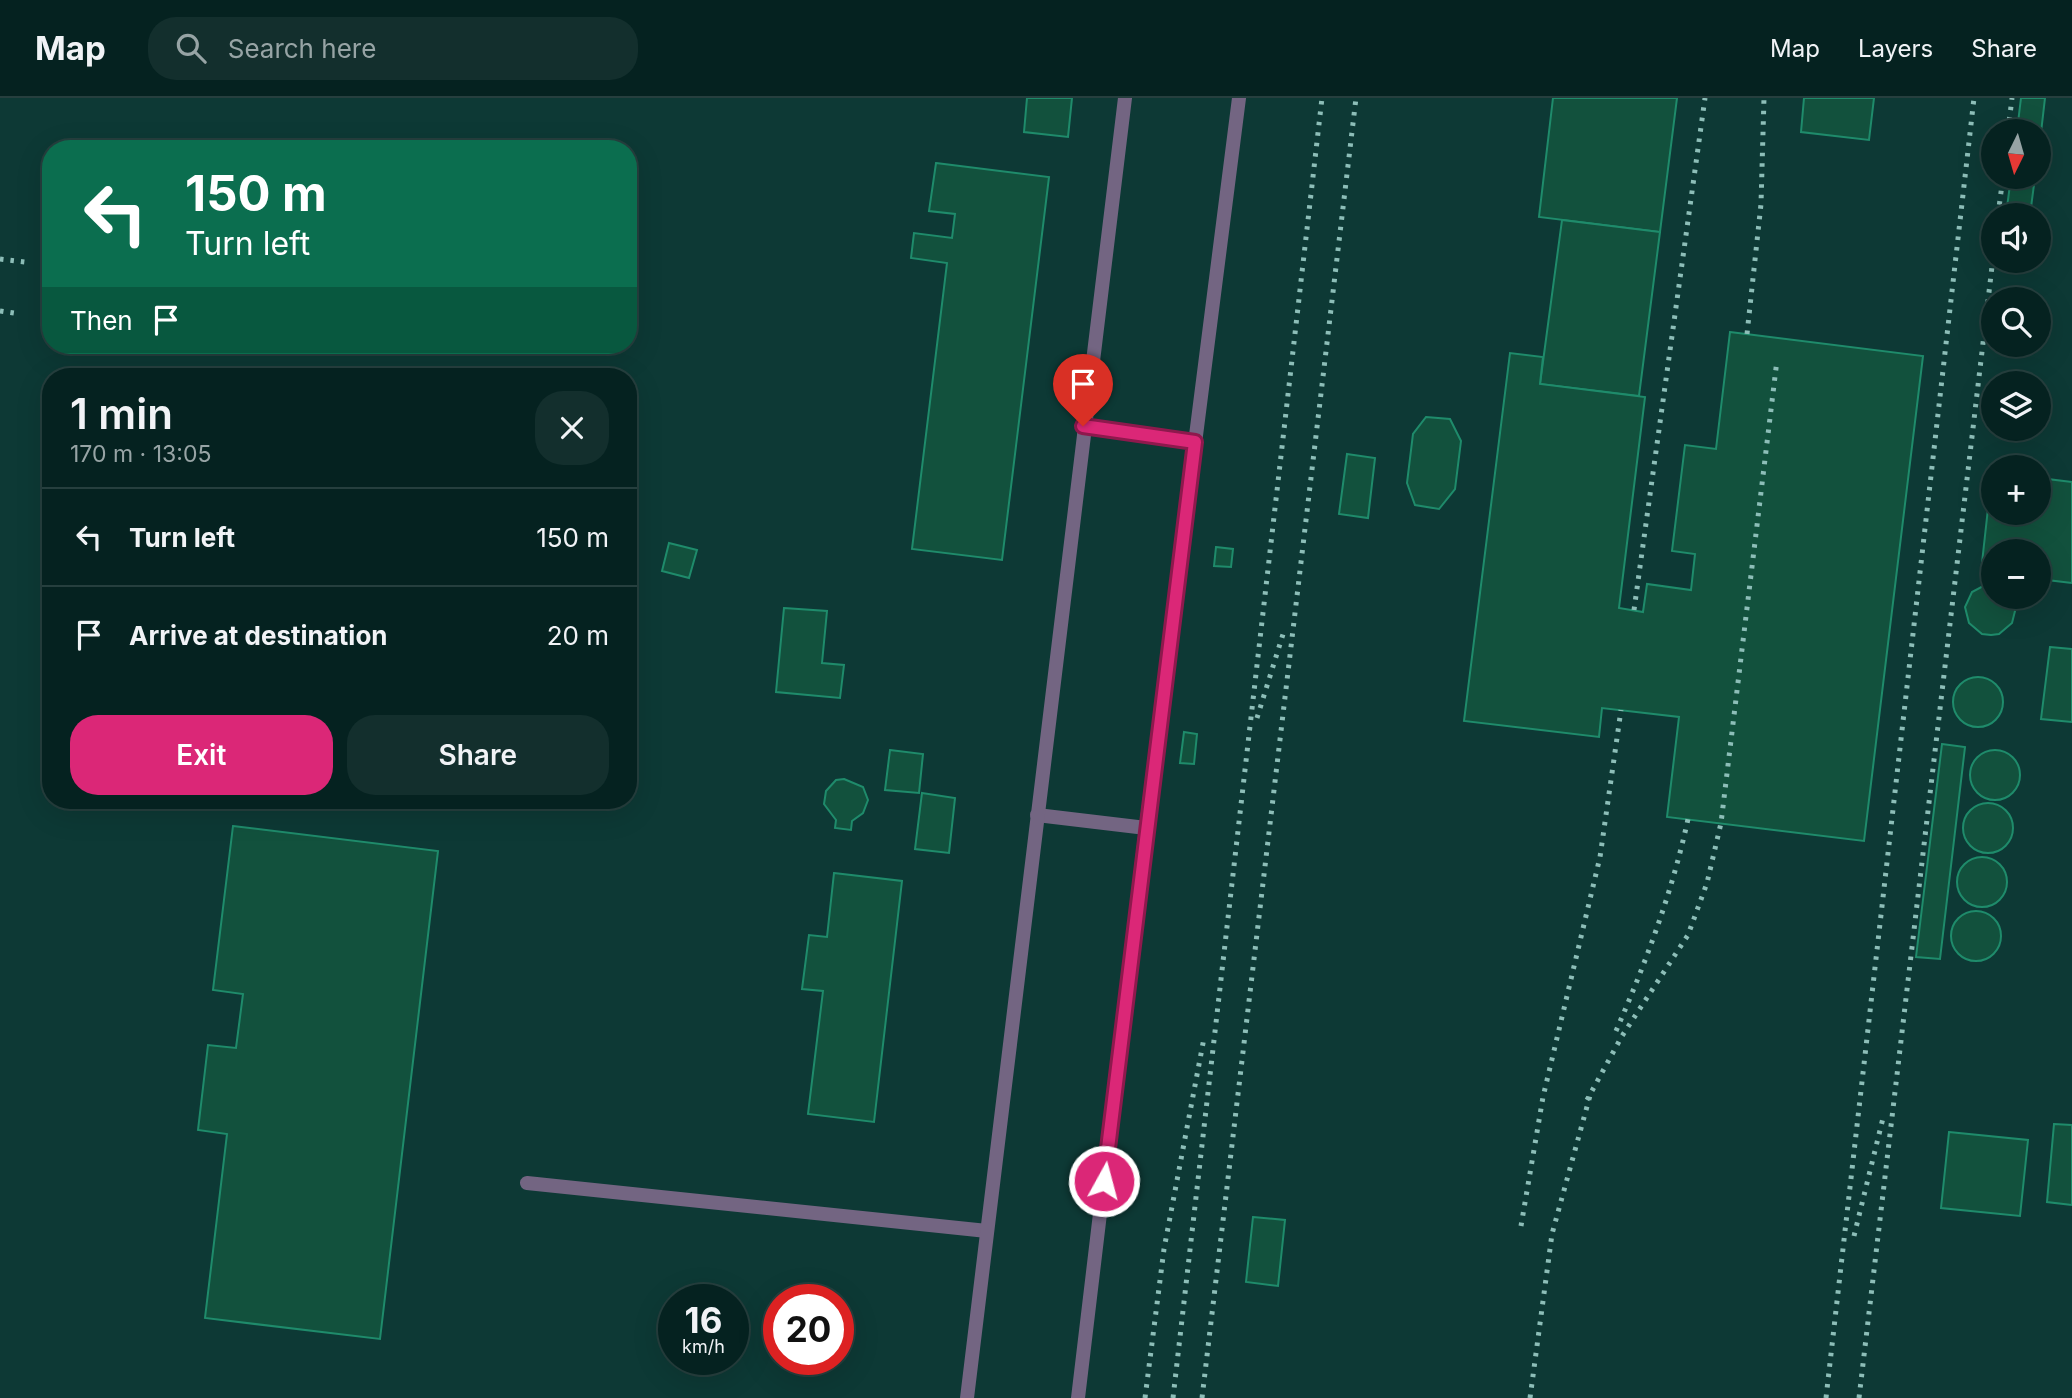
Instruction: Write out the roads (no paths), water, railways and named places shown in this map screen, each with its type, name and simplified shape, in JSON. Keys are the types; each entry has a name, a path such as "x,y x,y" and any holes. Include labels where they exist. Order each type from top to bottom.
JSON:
{"lane":[{"path":"967,1398 1083,426 1125,98"},
{"path":"1079,1398 1146,828 1239,98"},
{"path":"1083,426 1195,442"},
{"path":"1037,815 1146,828"},
{"path":"527,1183 987,1231"}],"railway":[{"path":"1173,1398 1322,98"},
{"path":"1202,1398 1356,98"},
{"path":"1634,610 1705,98"},
{"path":"1747,334 1761,204 1764,98"},
{"path":"1826,1398 1974,98"},
{"path":"2009,119 2012,98"},
{"path":"2000,203 2001,189"},
{"path":"0,259 25,262"},
{"path":"1859,1398 1991,273"},
{"path":"0,311 20,314"},
{"path":"1587,1100 1622,1036 1688,935 1707,883 1721,823 1777,360"},
{"path":"1257,718 1284,631"},
{"path":"1521,1226 1543,1097 1600,857 1621,710"},
{"path":"1616,1031 1657,927 1688,819"},
{"path":"1145,1398 1164,1249 1204,1038"},
{"path":"1530,1398 1552,1234 1591,1092"},
{"path":"1854,1236 1884,1114"}]}
